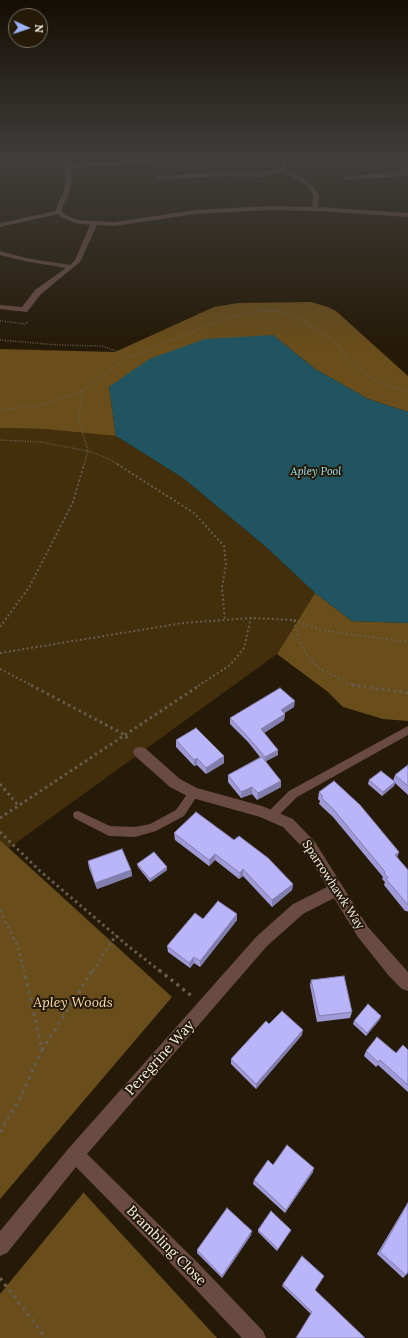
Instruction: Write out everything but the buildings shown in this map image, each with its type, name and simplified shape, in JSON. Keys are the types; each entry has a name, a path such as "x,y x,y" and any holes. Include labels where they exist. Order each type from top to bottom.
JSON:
{"street":[{"path":"0,224 13,221"},
{"path":"79,221 94,224 131,221"},
{"path":"0,307 24,310 38,292 72,267 78,260 94,224"},
{"path":"0,253 26,260 72,267"},
{"name":"Sparrowhawk Way","path":"140,752 175,783 194,793 262,812 288,823 310,846 363,932 395,971 408,983"},
{"name":"Peregrine Way","path":"0,1246 75,1154 267,936 298,909 336,890"},
{"name":"Brambling Close","path":"75,1154 191,1270 256,1338"}],"lane":[{"path":"271,816 293,794 408,730"},
{"path":"78,815 108,830 135,832 152,828 180,813 194,793"}],"path":[{"path":"0,410 43,405 82,391 131,357 229,317 260,311 276,311 302,320 336,342 350,361 373,378 408,393"},
{"path":"0,340 58,345 102,346 131,357"},
{"path":"0,627 30,586 73,502 88,451 79,421 82,391"},
{"path":"0,440 40,442 88,451 107,458 189,510 224,546 226,565 222,587 225,620"},
{"path":"0,818 230,665 244,648 251,618"},
{"path":"0,653 183,623 251,618 294,620 320,630 408,642"},
{"path":"294,620 299,641 308,657 319,668 353,686 408,693"},
{"path":"0,669 125,735 140,752"},
{"path":"0,784 18,805"},
{"path":"0,832 40,871 116,935 206,1007"},
{"path":"0,910 18,947 32,1000 42,1050"},
{"path":"0,1132 18,1102 42,1050 116,935"},
{"path":"0,1278 46,1338"}],"shaded area":[{"path":"0,428 44,429 116,436 183,478 266,547 315,593 277,654 9,848 0,840"}],"green space":[{"path":"311,302 336,311 408,376 408,412 368,399 315,369 273,335 109,387 116,436 44,429 0,428 0,349 115,352 214,307 238,303"},
{"path":"315,593 352,621 408,623 408,721 383,719 343,707 328,692 277,654"},
{"name":"Apley Woods","path":"0,840 172,997 0,1199"},
{"path":"84,1192 217,1338 0,1338 0,1294"}],"water":[{"name":"Apley Pool","path":"273,335 315,369 368,399 408,412 408,623 352,621 315,593 266,547 183,478 116,436 109,387 149,359 205,339"}]}
